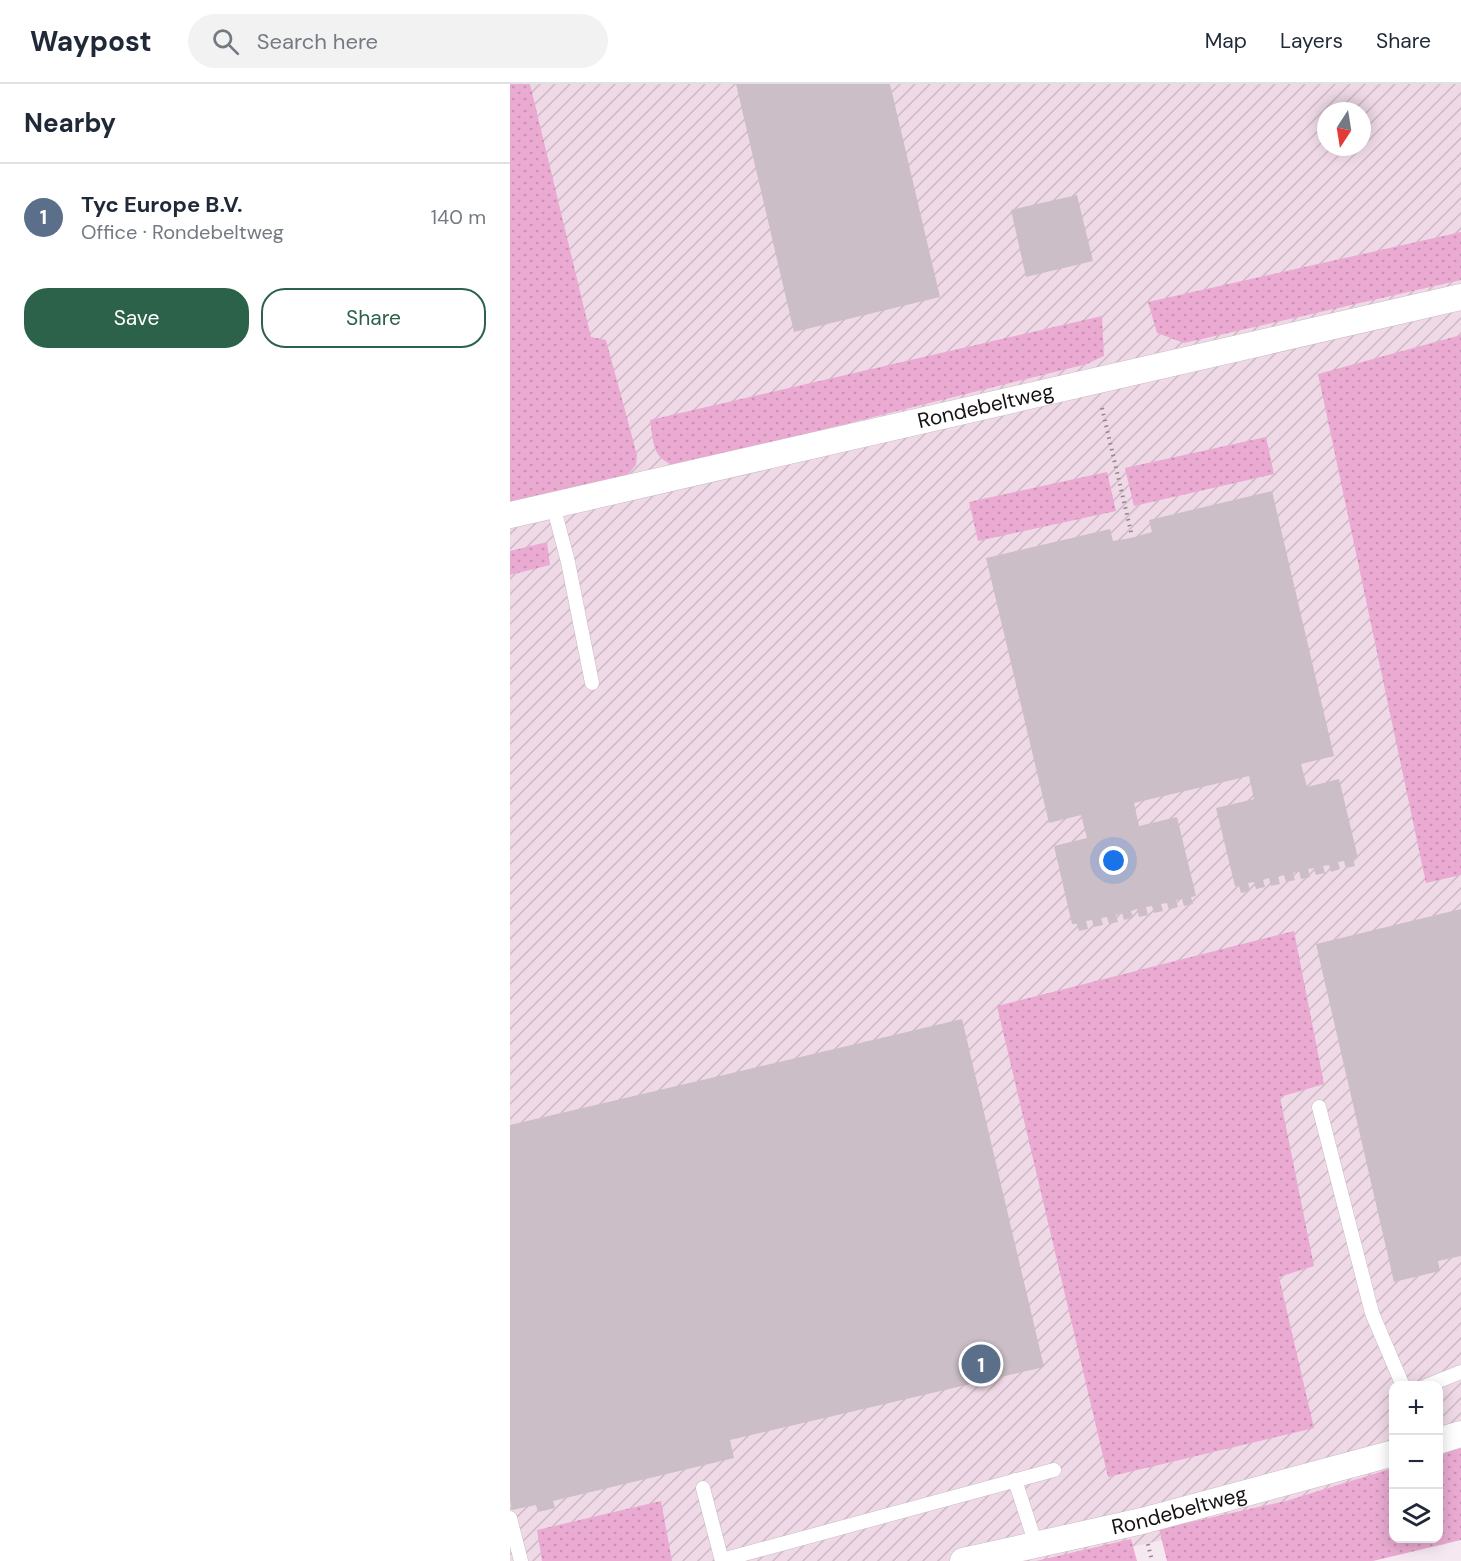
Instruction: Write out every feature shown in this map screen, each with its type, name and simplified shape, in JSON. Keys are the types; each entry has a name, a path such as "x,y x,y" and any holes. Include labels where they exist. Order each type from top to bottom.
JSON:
{"street":[{"name":"Rondebeltweg","path":"510,515 1461,297"},
{"path":"1443,1439 1461,1434"},
{"name":"Rondebeltweg","path":"963,1561 1142,1521 1389,1454"}],"lane":[{"path":"553,505 568,562 592,683"},
{"path":"1319,1107 1372,1313 1401,1381"},
{"path":"1438,1381 1461,1372"},
{"path":"703,1488 722,1560 1054,1470"},
{"path":"1015,1480 1036,1545"},
{"path":"510,1518 521,1561"}],"path":[{"path":"1102,408 1132,536"}],"shaded area":[{"path":"510,84 1461,84 1461,1456 1443,1463 1443,1381 1389,1381 1389,1480 1313,1506 1070,1561 510,1561"},
{"path":"510,84 530,84 591,337 606,340 637,455 636,465 625,478 510,505"},
{"path":"1461,232 1461,280 1184,343 1157,333 1148,302"},
{"path":"1102,316 1104,356 1087,364 676,466 662,459 653,443 650,420"},
{"path":"1461,335 1461,875 1426,883 1318,374"},
{"path":"1266,437 1274,474 1134,506 1125,468"},
{"path":"1107,472 1116,511 978,541 969,502"},
{"path":"547,542 550,565 510,575 510,551"},
{"path":"1294,931 1324,1084 1280,1097 1314,1266 1279,1277 1314,1428 1108,1477 997,1006"},
{"path":"1461,1448 1461,1540 1373,1561 1167,1561 1159,1529 1286,1501 1389,1469 1389,1543 1443,1543 1443,1454"},
{"path":"661,1501 672,1561 542,1561 537,1530"},
{"path":"1131,1539 1137,1561 1036,1561"}],"building":[{"path":"736,84 890,84 940,297 794,332"},
{"path":"1077,195 1093,261 1026,277 1011,210"},
{"path":"1272,491 1334,756 1301,764 1307,787 1339,779 1358,858 1353,859 1355,866 1346,868 1344,861 1338,862 1340,869 1331,872 1329,865 1323,866 1325,873 1316,875 1314,868 1308,869 1310,877 1301,879 1299,871 1293,873 1295,880 1286,882 1284,875 1278,877 1280,884 1271,886 1269,878 1263,880 1265,887 1256,889 1254,882 1248,883 1250,891 1241,893 1239,886 1235,886 1216,808 1254,799 1249,776 1134,803 1139,826 1177,817 1196,896 1191,897 1193,904 1184,906 1182,899 1176,900 1178,907 1169,910 1167,903 1161,904 1163,911 1154,913 1152,906 1146,907 1148,915 1139,917 1137,909 1131,911 1133,918 1124,920 1122,913 1116,915 1118,922 1109,924 1107,917 1101,918 1103,925 1094,927 1092,920 1086,921 1088,929 1079,931 1077,924 1072,924 1054,846 1087,838 1081,815 1049,823 986,558 1110,529 1113,541 1131,538 1152,532 1149,520"},
{"path":"1461,909 1461,1256 1438,1261 1440,1271 1394,1282 1316,944"},
{"path":"962,1019 1044,1367 730,1440 734,1458 553,1501 555,1508 538,1512 536,1505 512,1510 510,1500 510,1125"}],"place":[{"name":"Tyc Europe B.V.","path":"981,1364"}]}
